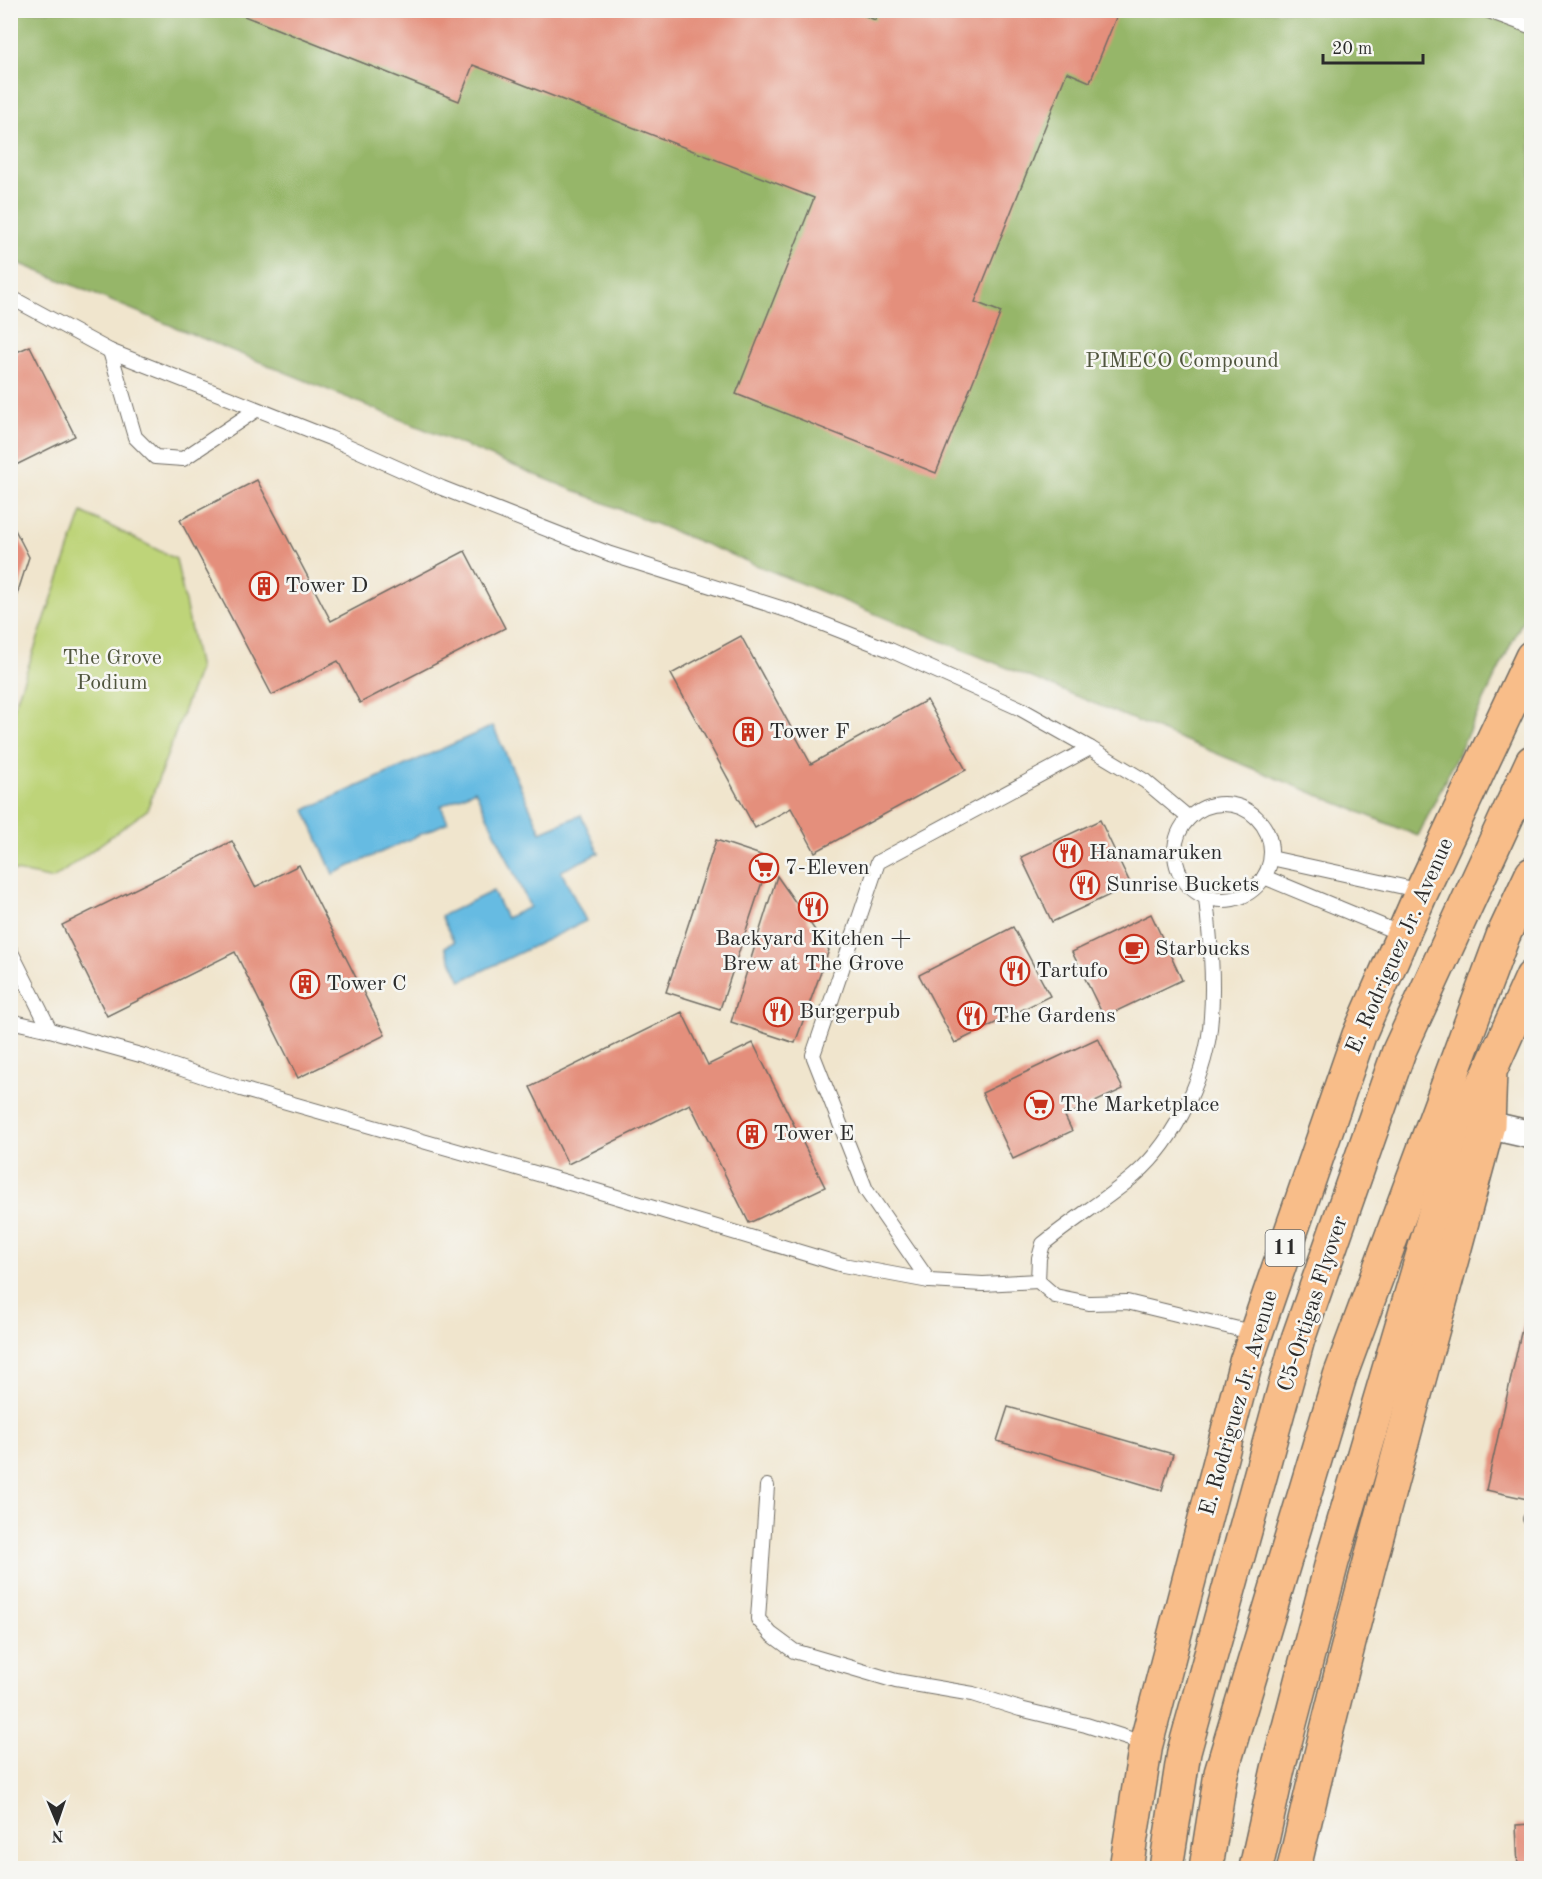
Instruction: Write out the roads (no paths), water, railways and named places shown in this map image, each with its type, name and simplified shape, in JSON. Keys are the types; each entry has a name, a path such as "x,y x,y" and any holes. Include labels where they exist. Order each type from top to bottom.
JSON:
{"main road":[{"name":"E. Rodriguez Jr. Avenue","path":"1126,1869 1146,1744 1246,1362 1359,1035 1422,891 1532,657"},
{"name":"C5-Ortigas Flyover","path":"1166,1869 1184,1752 1298,1339 1399,1051 1532,762"},
{"path":"1206,1869 1221,1773 1340,1376 1503,936 1532,874"},
{"path":"1256,1869 1278,1769 1332,1562 1462,1122 1490,1071 1532,977"},
{"path":"1294,1869 1364,1584 1488,1125 1490,1071"}],"street":[{"path":"1488,1125 1532,1135"}],"lane":[{"path":"1486,10 1532,27"},
{"path":"10,297 110,351 330,438 442,488 610,554 793,612 890,650 1019,708 1145,780 1189,818"},
{"path":"110,351 135,438 155,457 183,459 256,410"},
{"path":"929,1281 866,1190 813,1055 878,862 1090,748"},
{"path":"1216,805 1232,805 1250,813 1262,823 1268,835 1271,858 1264,877 1253,890 1239,898 1220,900 1206,898 1193,890 1182,878 1176,863 1175,849 1178,833 1189,818 1202,809 1216,805"},
{"path":"1271,858 1422,891"},
{"path":"1264,877 1404,935"},
{"path":"1038,1281 1039,1258 1043,1244 1137,1174 1161,1148 1182,1114 1198,1079 1211,1020 1213,984 1206,898"},
{"path":"10,950 50,1030"},
{"path":"10,1021 144,1056 241,1089 598,1191 843,1265 929,1281 983,1284 1038,1281 1055,1296 1089,1303 1126,1302 1256,1333"},
{"path":"767,1486 758,1619 771,1634 795,1652 896,1681 974,1694 1146,1744"}],"water":[{"path":"493,726 541,832 581,815 599,853 561,871 586,921 461,981 445,947 454,942 441,916 493,891 506,918 530,907 475,790 441,806 448,822 333,874 305,810"}],"place":[{"name":"Tower D","path":"264,586"},
{"name":"Tower F","path":"748,732"},
{"name":"Hanamaruken","path":"1068,853"},
{"name":"7-Eleven","path":"764,868"},
{"name":"Sunrise Buckets","path":"1085,885"},
{"name":"Backyard Kitchen + Brew at The Grove","path":"813,907"},
{"name":"Starbucks","path":"1134,949"},
{"name":"Tartufo","path":"1015,971"},
{"name":"Tower C","path":"305,984"},
{"name":"Burgerpub","path":"778,1012"},
{"name":"The Gardens","path":"972,1016"},
{"name":"The Marketplace","path":"1039,1105"},
{"name":"Tower E","path":"752,1134"}],"park label":[{"name":"PIMECO Compound","path":"1182,361"},
{"name":"The Grove Podium","path":"112,670"}]}
